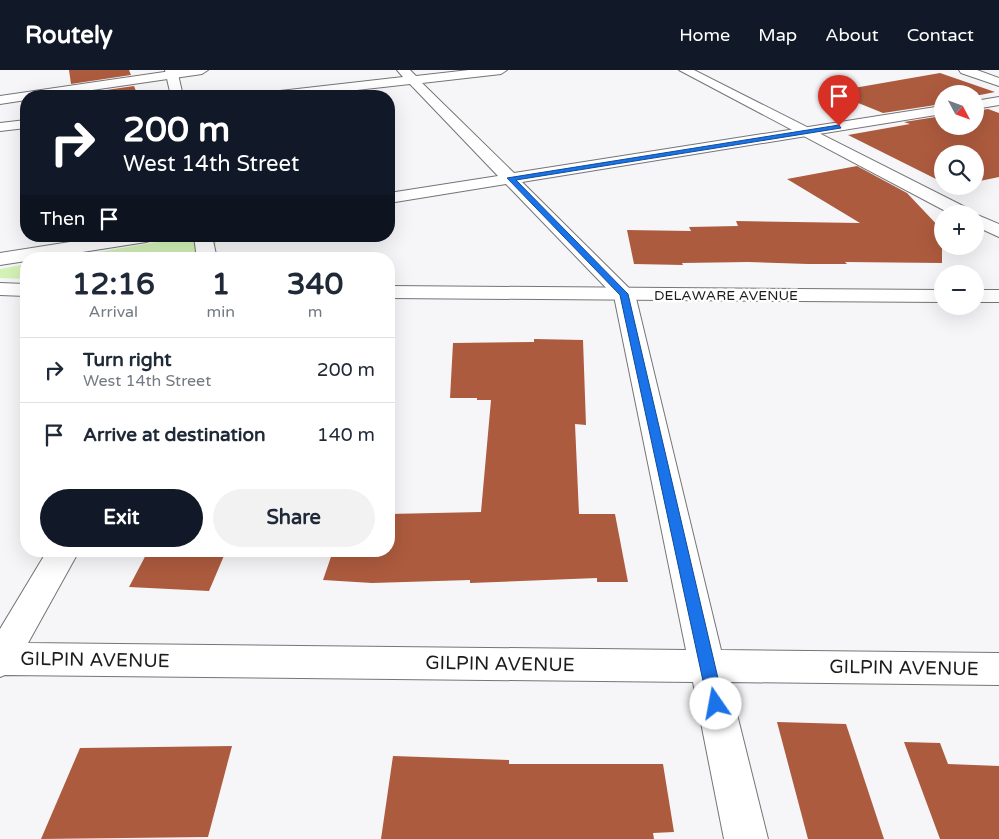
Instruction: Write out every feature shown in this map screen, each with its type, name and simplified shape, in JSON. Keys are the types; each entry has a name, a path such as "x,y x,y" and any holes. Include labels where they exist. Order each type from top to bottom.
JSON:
{"street":[{"path":"61,90 172,72 202,70"},
{"path":"310,90 408,75 501,70"},
{"path":"685,70 948,205"},
{"path":"965,70 999,82"},
{"path":"172,72 176,90"},
{"path":"408,75 624,294 746,839"},
{"path":"0,100 20,97"},
{"path":"984,104 999,101"},
{"path":"395,197 934,111"},
{"path":"0,127 20,125"},
{"path":"984,224 999,231"},
{"path":"44,252 108,242"},
{"path":"0,259 20,256"},
{"path":"0,290 20,290"},
{"name":"DELAWARE AVENUE","path":"395,292 934,296"},
{"path":"1,660 61,557"},
{"name":"GILPIN AVENUE","path":"1,660 999,669"}],"green space":[{"path":"157,242 216,242 214,252 99,252"},
{"path":"20,265 20,279 0,278 0,269"}],"building":[{"path":"69,70 129,70 131,75 71,84"},
{"path":"940,73 975,85 934,85 934,105 883,113 831,92"},
{"path":"134,86 136,90 106,90"},
{"path":"984,88 995,92 984,94"},
{"path":"984,110 999,113 999,177 984,180 984,145 934,145 934,178 848,135 910,124 904,122 934,117 934,135 984,135"},
{"path":"857,166 907,193 934,222 934,255 942,255 942,263 845,262 847,264 808,264 748,262 682,263 683,265 634,264 627,230 691,231 689,227 738,226 736,221 860,223 787,179"},
{"path":"534,339 583,340 586,425 575,424 579,514 615,514 628,582 597,582 597,578 470,583 470,580 372,583 323,580 331,557 395,557 395,514 481,512 491,400 450,398 453,343 534,342"},
{"path":"145,557 223,557 209,591 129,587"},
{"path":"777,722 846,724 884,839 808,839"},
{"path":"904,742 940,743 948,764 999,766 999,839 940,839"},
{"path":"232,746 208,837 41,839 80,748"},
{"path":"393,756 509,760 509,764 663,764 674,832 653,833 654,839 381,839"}],"route":[{"path":"716,704 624,294 511,178 839,126"}]}
